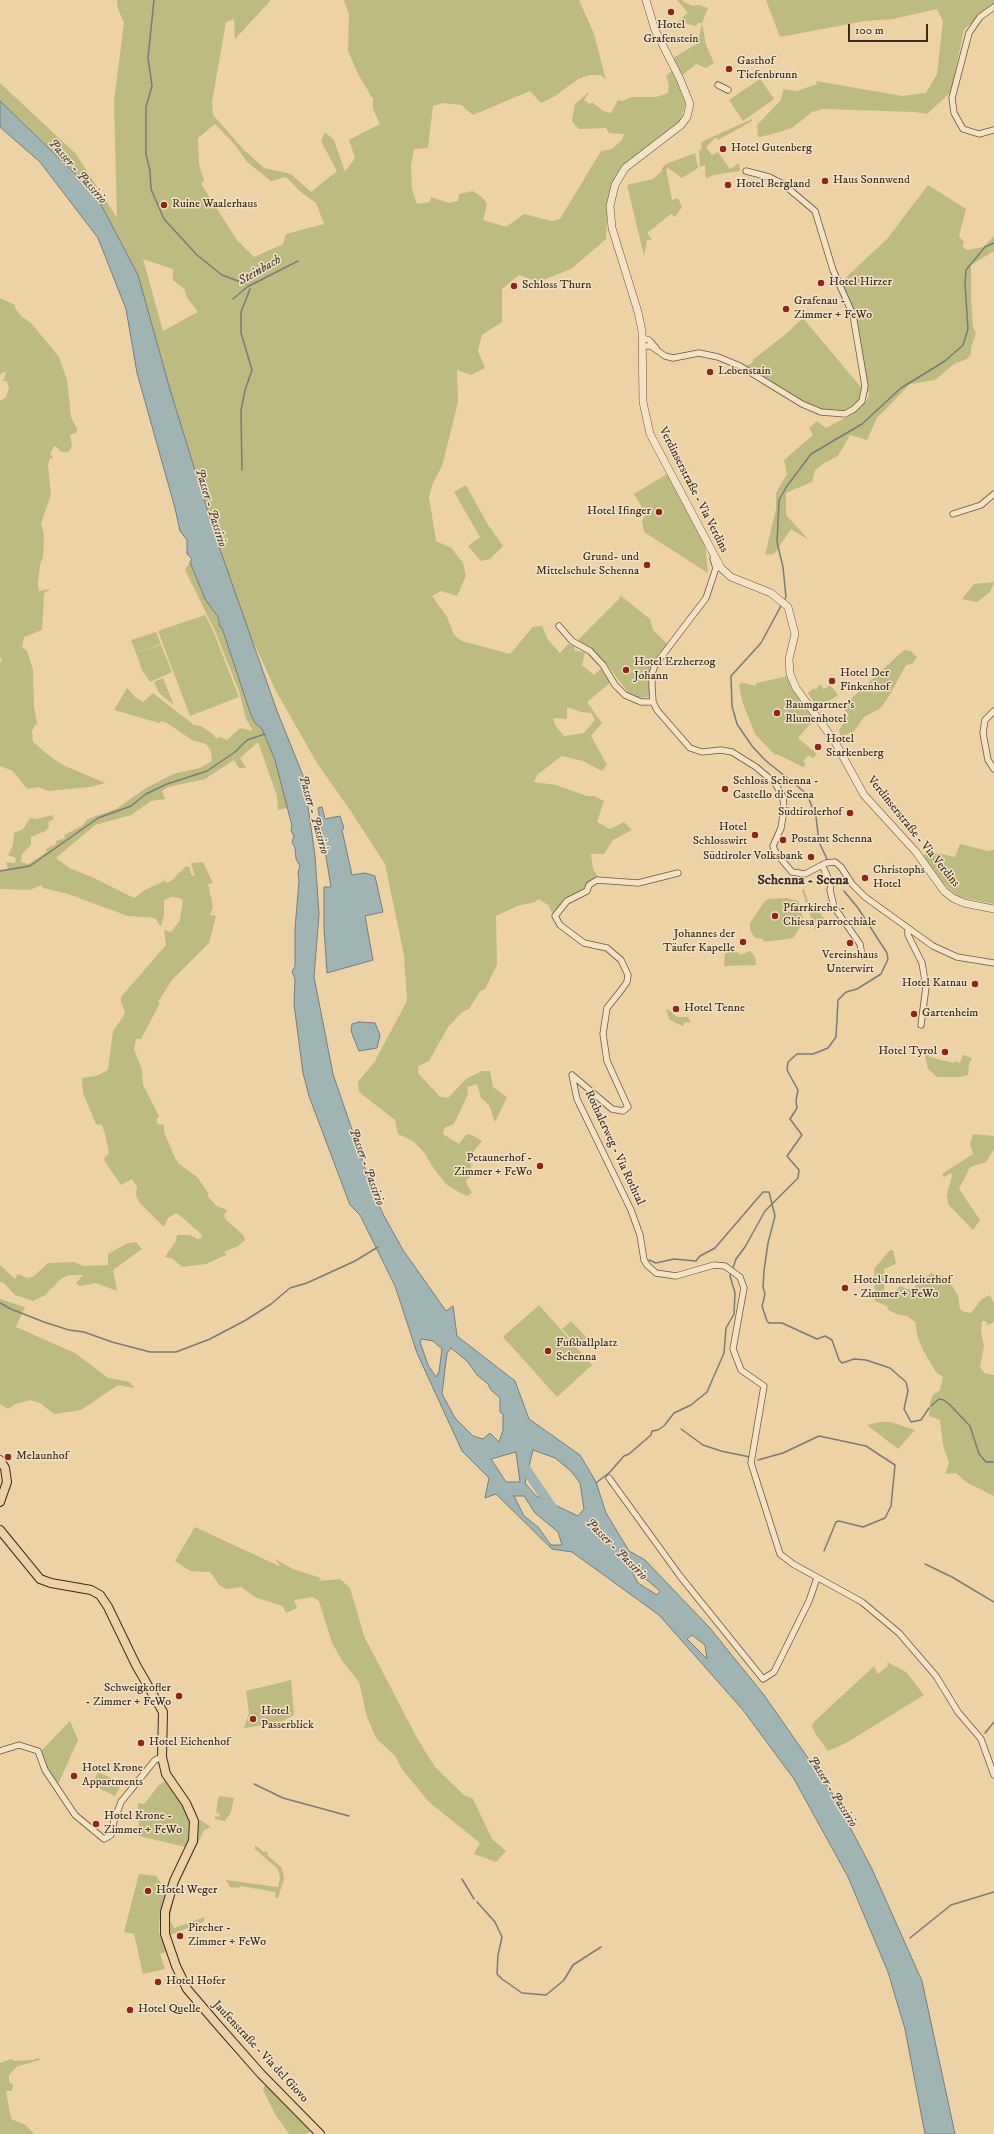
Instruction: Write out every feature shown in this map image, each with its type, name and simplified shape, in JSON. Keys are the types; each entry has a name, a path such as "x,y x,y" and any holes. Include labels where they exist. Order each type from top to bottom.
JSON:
{"main road":[{"path":"0,1460 5,1468 7,1478 0,1502"},
{"name":"Jaufenstraße - Via del Giovo","path":"0,1530 40,1579 51,1584 91,1590 104,1599 136,1665 163,1712 162,1757 168,1779 186,1803 194,1821 193,1841 174,1881 165,1912 165,1934 176,1966 187,1989 261,2074 318,2133"}],"street":[{"name":"Verdinserstraße - Via Verdins","path":"646,0 655,30 680,79 690,104 687,117 681,125 625,168 615,185 610,206 612,228 638,312 642,338 643,402 650,434 723,571 731,577 775,596 786,605 791,614 795,634 788,659 790,674 796,688 835,742 862,791 916,852 944,891 953,898 964,903 994,909"},
{"path":"994,7 980,17 968,33 952,98 954,113 963,129 979,134 994,130"},
{"path":"718,85 728,90"},
{"path":"642,346 651,346 665,356 673,358 699,353 718,357 740,366 802,404 829,414 845,414 854,409 862,401 866,386 853,315 833,270 815,211 783,184 768,177 746,171"},
{"path":"642,338 650,341 658,351"},
{"path":"953,514 981,505 994,494"},
{"path":"711,550 716,568 706,598 655,665 652,674 653,702 657,710 671,728 690,748 702,752 721,750 732,752 758,768 775,783 783,798 784,810 781,828 773,846 776,853 792,872 805,874 824,864 835,862 861,893 945,953 957,958 994,963"},
{"path":"712,578 723,571"},
{"path":"559,626 572,642 590,651 604,665 615,685 625,694 641,702 653,702"},
{"path":"994,711 988,715 983,726 986,752 994,769"},
{"path":"824,864 830,883 834,907 860,944 862,956"},
{"name":"Rothalerweg - Via Rothtal","path":"678,873 638,883 597,880 589,885 586,891 567,901 555,916 560,925 584,943 607,948 621,960 628,974 628,978 622,989 607,1008 602,1034 607,1061 628,1107 623,1111 612,1109 572,1076 580,1105 631,1210 640,1235 644,1260 647,1265 656,1273 676,1276 714,1265 730,1269 740,1277 744,1288 733,1349 741,1370 764,1386 752,1457 752,1468 780,1554 787,1560 817,1578"},
{"path":"908,928 908,935 922,963 926,987 925,1006 921,1025"},
{"path":"609,1478 680,1576 763,1679 774,1672 809,1601 817,1578 862,1602 902,1636 936,1676 958,1712 981,1739 994,1775"},
{"path":"0,1751 19,1744 38,1751 45,1770 75,1815 104,1839 111,1835 121,1802 155,1760 162,1757"}],"shaded area":[{"path":"117,0 271,0 235,39 234,19 226,22 212,102 213,115 244,150 264,168 291,174 311,192 337,171 321,141 325,132 334,140 345,172 355,158 349,140 380,124 373,109 373,99 359,76 348,51 349,15 344,0 579,0 594,34 606,80 601,75 589,75 578,79 555,96 541,103 530,91 473,115 461,105 443,103 433,106 428,148 414,149 411,165 412,189 417,204 430,202 431,197 449,203 458,201 459,194 473,191 483,198 487,204 483,220 506,227 524,214 552,221 560,219 601,151 612,149 622,140 624,134 609,133 606,128 579,129 574,124 572,120 575,104 590,91 584,100 590,104 592,102 603,111 611,113 618,100 623,101 631,97 656,97 668,93 669,85 666,76 672,71 684,99 685,106 680,121 615,179 608,198 606,239 571,269 538,282 519,275 502,289 502,322 482,335 478,351 485,368 471,375 457,370 458,402 442,466 433,483 429,497 436,541 451,548 463,563 466,576 457,596 441,591 432,596 447,617 454,635 462,641 510,654 533,627 542,626 548,640 560,653 568,644 574,646 575,651 585,652 582,665 594,675 602,668 611,682 587,702 602,723 591,736 607,765 602,771 583,761 562,756 538,774 534,782 556,785 587,796 594,796 604,801 597,822 610,829 624,822 632,830 613,840 604,854 591,854 593,869 599,879 587,891 567,901 556,920 548,905 538,899 535,902 517,906 496,916 497,965 485,989 480,991 469,1009 462,1012 448,1027 429,1061 418,1066 418,1073 440,1097 448,1098 466,1079 482,1071 490,1071 493,1087 507,1097 495,1122 489,1105 481,1098 477,1084 467,1087 468,1094 454,1124 444,1128 443,1134 459,1144 467,1134 472,1135 482,1141 470,1156 472,1176 466,1180 467,1185 472,1192 468,1196 446,1184 432,1166 424,1152 413,1141 398,1134 395,1120 359,1092 358,1082 375,1061 407,1001 404,955 385,864 317,763 276,691 245,624 217,541 171,393 138,275 95,193 0,101 0,83 76,154 117,218 114,101 124,23 118,9","holes":["215,124 236,146 247,162 271,181 286,177 303,194 316,203 324,224 286,234 283,244 254,257 237,240 201,184 204,180 199,164 198,138","143,259 173,269 173,280 185,290 186,296 198,312 163,331","567,707 581,712 591,713 595,720 584,733 564,736 555,725 553,718 567,719"]},
{"path":"677,0 681,0 692,6 699,5 708,8 702,23 698,23 696,26 684,23 679,28 676,23 688,13"},
{"path":"766,0 994,0 994,7 964,29 951,92 927,114 915,112 824,109 812,112 792,128 758,137 757,125 781,100 783,89 797,91 817,84 816,81 902,96 926,93 937,74 943,21 937,9 893,19 865,21 780,37"},
{"path":"702,23 706,45 714,63 706,68 696,64 681,76 673,58 698,43"},
{"path":"760,79 774,99 743,121 729,100"},
{"path":"752,119 752,121 718,140 716,137 706,147 712,155 718,152 730,169 739,163 740,171 713,175 706,179 705,165 700,167 699,151 702,149 701,142"},
{"path":"695,153 698,168 682,178 668,168 666,169 672,200 678,198 682,207 675,217 671,214 647,233 652,240 647,240 644,256 627,185 653,179 662,171 662,168 666,164"},
{"path":"928,185 966,209 959,236 964,242 962,247 968,250 983,247 994,236 994,251 971,265 973,327 976,333 971,348 971,354 967,359 954,364 935,380 910,384 877,418 867,440 850,435 838,456 824,463 815,470 812,482 786,493 786,515 809,540 791,529 774,554 765,555 776,509 776,493 787,474 784,460 813,435 809,428 817,421 826,428 847,417 866,402 870,393 865,392 849,412 821,412 742,368 752,363 754,359 787,333 803,318 864,391 855,326 839,284 887,239"},
{"path":"0,298 15,305 15,308 21,316 31,323 59,357 67,380 71,417 77,429 76,433 70,435 72,446 68,452 61,452 54,446 50,454 54,459 50,458 48,465 51,495 41,523 44,536 43,557 40,565 38,584 39,591 51,589 44,593 42,630 24,637 22,647 27,651 33,669 34,707 37,724 32,731 33,742 63,765 105,783 90,787 48,791 38,787 27,789 13,771 0,766 0,664 2,659 0,658 0,401 6,397 9,388 7,381 3,381 6,373 3,372 0,375"},
{"path":"667,474 705,544 708,573 644,532 642,520 646,514 634,494"},
{"path":"466,485 488,525 503,546 490,559 481,561 468,546 480,537 454,492"},
{"path":"190,562 205,599 218,617 218,622 222,628 251,715 255,723 262,729 275,760 288,808 278,810 277,796 258,742 240,758 246,768 239,768 234,760 205,779 168,787 162,791 165,799 151,801 131,815 95,825 56,858 69,868 92,877 134,898 145,890 162,882 165,878 164,881 167,883 172,880 185,867 189,866 191,874 195,877 191,863 203,862 213,883 208,884 213,907 210,915 216,916 209,943 172,980 158,1002 160,1003 141,1039 136,1039 134,1050 142,1069 143,1085 159,1116 156,1120 158,1124 164,1125 164,1132 175,1158 179,1164 197,1177 209,1194 207,1195 217,1206 227,1210 224,1215 225,1219 243,1235 245,1240 238,1246 224,1252 226,1255 206,1264 182,1267 172,1258 165,1257 176,1241 177,1235 190,1235 197,1239 201,1239 202,1235 176,1213 168,1218 164,1227 139,1202 136,1195 137,1187 132,1179 121,1185 105,1162 104,1158 109,1153 105,1134 102,1125 96,1124 83,1093 82,1078 96,1076 108,1070 113,1031 123,1017 125,1011 121,1003 121,997 166,945 164,930 171,932 180,920 183,899 172,897 164,900 164,914 161,927 155,918 128,916 68,894 43,888 41,885 30,890 0,889 0,870 8,869 6,862 15,863 16,858 8,855 13,845 14,833 23,829 30,818 37,819 52,815 54,819 48,822 49,827 45,831 31,837 31,845 22,854 21,862 28,864 47,852 46,849 56,844 56,841 65,838 64,835 82,826 88,819 116,809 146,788 173,774 200,768 212,761 211,751 206,744 192,740 167,723 162,721 159,723 114,710 127,688 135,697 143,702 153,693 194,725 201,726 214,735 216,739 220,737 227,740 240,728 253,731 246,719 240,694 215,631 185,570"},
{"path":"994,582 990,592 977,602 962,599 974,584"},
{"path":"620,595 650,619 653,630 667,644 653,662 650,674 649,697 637,698 627,691 602,658 576,642 619,599"},
{"path":"205,615 212,628 239,697 190,716 158,631"},
{"path":"156,632 161,644 136,653 131,640"},
{"path":"161,645 172,672 150,682 142,670 136,653"},
{"path":"904,650 911,651 917,657 912,664 906,665 881,708 864,717 854,731 841,737 839,730 849,715 842,707"},
{"path":"788,676 797,695 812,717 812,722 816,721 808,726 798,738 817,754 813,758 808,755 803,762 806,764 803,767 777,754 775,755 755,734 742,701 739,684 744,683 755,686 757,683"},
{"path":"163,678 174,705 159,693 154,682"},
{"path":"820,684 824,689 830,685 838,695 818,708 808,693 814,688 816,690"},
{"path":"960,844 988,851 994,850 994,904 959,897 937,878 928,864 924,855 929,851 955,857"},
{"path":"804,889 810,908 817,909 825,920 815,930 802,890"},
{"path":"787,898 798,901 804,921 793,938 764,942 763,939 755,938 750,930 750,923 764,902 768,899"},
{"path":"732,949 741,955 750,951 755,957 756,965 724,966 725,954"},
{"path":"666,1008 677,1017 688,1017 691,1023 685,1022 683,1026 669,1019"},
{"path":"924,1051 928,1052 929,1057 954,1063 955,1061 960,1063 963,1055 972,1058 969,1064 968,1075 959,1077 937,1077 928,1069"},
{"path":"973,1134 994,1136 994,1149 986,1162 970,1167 959,1189 980,1220 973,1230 948,1204 947,1194 952,1176 951,1173 944,1177 942,1174 973,1154 970,1144"},
{"path":"136,1242 142,1249 113,1270 117,1291 96,1283 80,1286 76,1283 83,1275 69,1275 62,1278 45,1295 33,1301 15,1295 4,1283 0,1282 0,1265 15,1279 18,1274 27,1278 33,1277 48,1263 74,1262 83,1266 108,1265 108,1254 128,1243"},
{"path":"890,1250 893,1250 896,1264 884,1269 884,1289 888,1297 892,1296 900,1286 907,1289 913,1288 931,1273 943,1276 951,1284 958,1296 960,1309 964,1312 971,1313 982,1299 990,1295 994,1304 994,1322 988,1325 986,1321 982,1321 981,1331 984,1346 980,1367 984,1373 994,1375 994,1496 966,1482 956,1473 945,1474 949,1463 943,1445 940,1420 929,1416 930,1402 933,1395 940,1390 943,1377 936,1372 923,1350 918,1338 915,1322 907,1316 888,1310 887,1306 875,1301 874,1297 874,1269"},
{"path":"0,1299 25,1307 16,1327 75,1353 108,1378 130,1382 134,1388 118,1385 81,1410 54,1414 40,1403 30,1400 15,1404 8,1409 0,1404"},
{"name":"Fußballplatz Schenna","path":"539,1305 592,1365 557,1397 503,1337"},
{"path":"571,1321 587,1338 578,1346 562,1329"},
{"path":"880,1422 891,1422 915,1430 898,1449 867,1425"},
{"path":"195,1527 281,1567 275,1559 293,1569 321,1578 319,1581 340,1579 350,1588 364,1636 417,1738 435,1767 464,1795 473,1799 492,1839 506,1851 496,1862 474,1854 480,1843 429,1802 402,1769 395,1756 376,1738 367,1717 359,1682 343,1662 332,1643 319,1601 313,1597 294,1600 297,1608 286,1613 283,1606 257,1598 241,1587 226,1589 219,1585 210,1572 190,1571 175,1561"},
{"path":"887,1662 906,1672 924,1695 846,1743 828,1751 815,1733 812,1726 814,1722 874,1666 878,1674 888,1666"},
{"path":"291,1680 294,1715 279,1723 244,1728 249,1713 246,1691"},
{"path":"70,1721 78,1740 58,1784 48,1770 41,1751"},
{"path":"98,1772 122,1783 115,1796 92,1785"},
{"path":"165,1781 189,1815 190,1836 186,1847 139,1836 138,1803 144,1804 159,1785"},
{"path":"219,1796 234,1798 231,1812 225,1821 215,1819 215,1816 219,1817 220,1814 216,1812"},
{"path":"201,1820 211,1827 204,1830 174,1893 170,1920 174,1928 205,1917 203,1922 170,1935 168,1930 168,1917 174,1888 198,1838 198,1821"},
{"path":"255,1845 264,1852 266,1851 268,1853 267,1855 282,1868 284,1879 278,1898 275,1897 276,1892 240,1886 239,1888 230,1887 226,1880 278,1887 280,1878 278,1869 255,1849"},
{"path":"139,1874 156,1876 161,1883 168,1884 160,1912 159,1927 159,1933 166,1952 160,1954 165,1969 143,1974 134,1934 124,1932"},
{"path":"38,2058 40,2060 18,2066 13,2070 9,2075 9,2082 13,2085 12,2091 6,2091 11,2119 26,2125 34,2134 0,2134 0,2063 11,2059 15,2061 33,2060"},
{"path":"265,2085 311,2131 306,2134 289,2134 275,2114 263,2090"}],"water":[{"path":"0,101 95,193 138,275 171,393 217,541 277,711 304,778 315,856 319,914 314,977 333,1074 374,1194 383,1214 403,1250 446,1311 453,1306 457,1336 515,1381 529,1419 580,1455 596,1482 606,1513 629,1551 645,1560 709,1627 764,1695 831,1791 872,1869 922,1981 955,2134 925,2134 905,2029 888,1972 848,1877 794,1779 743,1710 659,1615 572,1552 552,1549 496,1494 485,1498 489,1478 462,1451 417,1353 395,1286 360,1215 350,1205 309,1096 303,1073 294,1004 295,979 292,972 295,966 295,929 299,881 298,872 300,866 296,859 295,848 292,842 294,836 291,831 292,826 275,760 262,729 255,723 251,715 222,628 220,627 218,617 205,599 190,562 192,559 187,554 187,540 180,531 175,508 137,373 126,309 98,238 40,162 0,127","holes":["422,1339 433,1341 442,1349 439,1372 436,1377 428,1365 420,1342","451,1348 468,1362 477,1375 488,1384 491,1390 500,1398 500,1412 503,1414 503,1430 499,1442 490,1433 483,1439 473,1436 455,1418 442,1394 447,1353","533,1450 555,1458 571,1471 580,1483 584,1509 578,1516 536,1496 525,1483","516,1452 520,1482 506,1482 491,1459","514,1496 524,1496 535,1513 558,1532 562,1545 551,1545 538,1527 524,1516","629,1565 660,1591 657,1595 638,1583","692,1635 705,1645 707,1659 687,1639"]},
{"path":"322,807 325,819 340,816 344,828 342,830 352,875 365,873 375,876 383,912 365,916 373,960 327,973 324,928 324,887 331,887 318,808"},
{"path":"359,1022 375,1023 380,1035 377,1048 359,1051 351,1031 352,1024"}],"waterway":[{"path":"154,0 148,58 152,86 146,107 146,154 150,171 151,189 164,219 197,255 222,275 246,284"},
{"path":"784,601 786,597 783,567 777,542 779,500 787,486 811,454 862,424 901,388 945,361 963,345 968,329 965,284 966,270 985,247 994,243"},
{"name":"Steinbach","path":"233,299 247,287 298,261"},
{"path":"242,470 241,411 245,390 252,370 241,333 241,312 250,289"},
{"path":"782,604 761,643 731,676 732,706 737,724 752,746 765,760 807,794 816,817 819,842 827,859"},
{"path":"0,871 30,866 98,818 131,806 146,794 167,784 207,771 235,752 247,740 265,734"},
{"path":"596,1483 610,1472 624,1456 629,1454 651,1435 652,1431 658,1430 664,1426 674,1413 691,1405 707,1392 724,1353 726,1328 734,1314 735,1293 730,1276 736,1259 745,1247 765,1211 798,1178 799,1170 787,1156 802,1135 790,1119 797,1108 796,1101 798,1090 787,1070 788,1062 797,1054 813,1054 828,1048 836,1037 838,1000 846,992 857,989 881,974 888,959 887,953 858,908 844,891"},
{"path":"649,1260 656,1263 674,1259 696,1261 700,1256 715,1248 763,1192 769,1192 775,1216 768,1243 764,1271 763,1287 765,1294 762,1306 767,1321 769,1323 782,1323 817,1339 825,1336 832,1340 839,1360 842,1363 854,1359 866,1360 890,1368 906,1382 908,1391 904,1409 911,1422 921,1420 929,1408"},
{"path":"0,1303 44,1322 69,1330 84,1332 112,1342 150,1352 176,1352 210,1339 246,1320 271,1304 290,1288 307,1283 355,1261 378,1247"},
{"path":"931,1406 939,1399 944,1400 950,1405 970,1426 979,1454 986,1462 994,1462"},
{"path":"681,1429 703,1445 721,1451 750,1457"},
{"path":"758,1460 783,1453 819,1436 866,1446 895,1465 891,1506 885,1518 863,1527 839,1521 836,1522 824,1551"},
{"name":"Passer - Passirio","path":"523,1462 523,1465 555,1512"},
{"path":"925,1564 952,1577 994,1602"},
{"path":"985,1733 994,1722"},
{"path":"254,1784 283,1798 349,1816"},
{"path":"462,1879 474,1899"},
{"path":"910,1938 951,1905 994,1892"},
{"path":"477,1902 495,1922 502,1937 498,1955 497,1974 522,1993 546,1995 564,1980 573,1965 601,1947"}],"place":[{"name":"Hotel Grafenstein","path":"671,12"},
{"name":"Gasthof Tiefenbrunn","path":"729,69"},
{"name":"Hotel Gutenberg","path":"723,149"},
{"name":"Haus Sonnwend","path":"825,181"},
{"name":"Hotel Bergland","path":"728,185"},
{"name":"Ruine Waalerhaus","path":"164,205"},
{"name":"Hotel Hirzer","path":"821,283"},
{"name":"Schloss Thurn","path":"514,286"},
{"name":"Grafenau - Zimmer + FeWo","path":"786,309"},
{"name":"Lebenstain","path":"710,372"},
{"name":"Hotel Ifinger","path":"659,512"},
{"name":"Grund- und Mittelschule Schenna","path":"647,565"},
{"name":"Hotel Erzherzog Johann","path":"626,670"},
{"name":"Hotel Der Finkenhof","path":"832,681"},
{"name":"Baumgartner's Blumenhotel","path":"777,713"},
{"name":"Hotel Starkenberg","path":"818,747"},
{"name":"Schloss Schenna - Castello di Scena","path":"725,789"},
{"name":"Südtirolerhof","path":"850,813"},
{"name":"Hotel Schlosswirt","path":"755,835"},
{"name":"Postamt Schenna","path":"783,840"},
{"name":"Südtiroler Volksbank","path":"811,857"},
{"name":"Christophs Hotel","path":"865,878"},
{"name":"Pfarrkirche - Chiesa parrocchiale","path":"775,916"},
{"name":"Johannes der Täufer Kapelle","path":"743,942"},
{"name":"Vereinshaus Unterwirt","path":"850,943"},
{"name":"Hotel Katnau","path":"975,984"},
{"name":"Hotel Tenne","path":"676,1009"},
{"name":"Gartenheim","path":"914,1014"},
{"name":"Hotel Tyrol","path":"945,1052"},
{"name":"Petaunerhof - Zimmer + FeWo","path":"540,1166"},
{"name":"Hotel Innerleiterhof - Zimmer + FeWo","path":"845,1288"},
{"name":"Fußballplatz Schenna","path":"548,1351"},
{"name":"Melaunhof","path":"8,1457"},
{"name":"Schweigkofler - Zimmer + FeWo","path":"179,1696"},
{"name":"Hotel Passerblick","path":"253,1719"},
{"name":"Hotel Eichenhof","path":"141,1743"},
{"name":"Hotel Krone Appartments","path":"74,1776"},
{"name":"Hotel Krone - Zimmer + FeWo","path":"96,1824"},
{"name":"Hotel Weger","path":"148,1891"},
{"name":"Pircher - Zimmer + FeWo","path":"180,1936"},
{"name":"Hotel Hofer","path":"158,1982"},
{"name":"Hotel Quelle","path":"130,2010"}],"district":[{"name":"Schenna - Scena","path":"803,881"}]}
